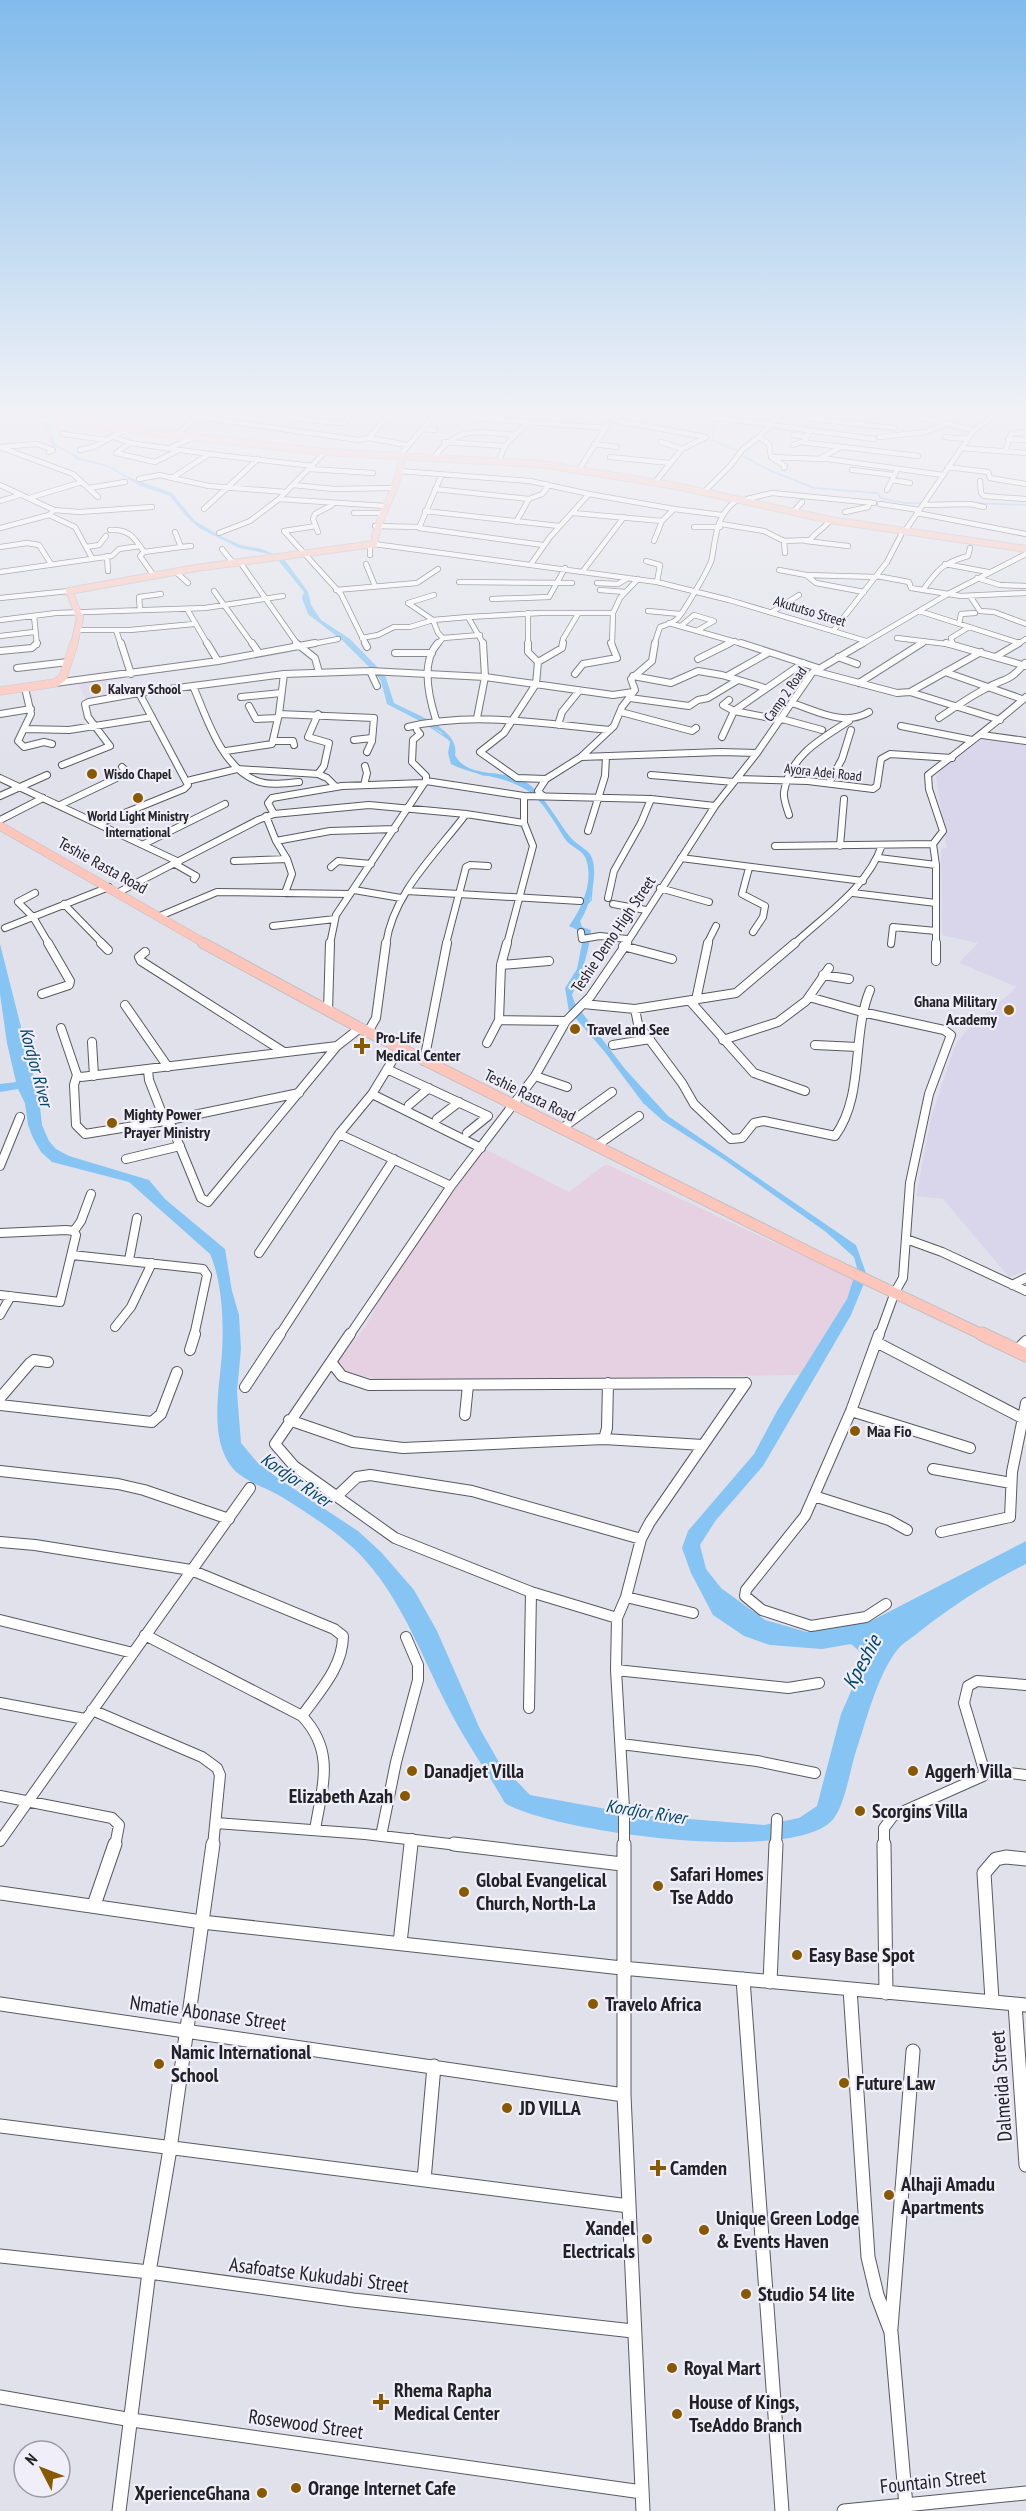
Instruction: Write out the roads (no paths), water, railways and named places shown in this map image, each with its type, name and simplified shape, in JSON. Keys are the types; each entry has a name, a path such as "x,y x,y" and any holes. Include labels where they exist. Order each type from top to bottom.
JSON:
{"main road":[{"path":"372,544 374,531"},
{"path":"899,531 1026,547"},
{"path":"900,531 904,532"},
{"name":"Akututso Street","path":"69,591 237,562 372,544"},
{"path":"0,691 55,683 63,677 79,630 78,612 69,591"},
{"name":"Teshie Rasta Road","path":"0,826 119,892 254,972 364,1030 855,1274 1022,1353"}],"street":[{"path":"77,531 92,558"},
{"path":"127,531 133,534 144,552"},
{"path":"219,533 224,531"},
{"path":"284,531 305,552 346,603 367,647"},
{"path":"434,531 543,545"},
{"path":"531,564 555,531"},
{"path":"583,571 613,531"},
{"path":"654,540 658,531"},
{"path":"543,796 538,791 546,779 581,757 610,730 634,692 631,679 652,661 660,627 675,621 712,559 712,548 718,531"},
{"path":"755,531 771,534 784,541 849,546"},
{"path":"806,541 814,537 817,531"},
{"path":"175,532 181,547"},
{"path":"833,631 888,562 904,532"},
{"path":"86,547 99,545 106,536"},
{"path":"784,541 785,553"},
{"path":"0,547 27,543 39,545 51,564"},
{"path":"370,555 372,544"},
{"name":"Akututso Street","path":"372,544 657,582 772,612 866,641"},
{"path":"0,572 112,556 119,549 140,546"},
{"path":"154,576 140,555 144,552 191,546"},
{"path":"922,590 939,568 968,556 970,548"},
{"path":"222,549 237,562 299,646 315,658 320,672"},
{"name":"Camp 2 Road","path":"735,781 758,753 816,669 977,578 1026,554"},
{"path":"107,556 108,571"},
{"path":"646,561 660,565 657,582"},
{"path":"366,564 375,586"},
{"path":"945,564 988,572"},
{"path":"492,599 549,597 565,568"},
{"path":"336,590 417,583 438,569"},
{"path":"778,570 806,575 876,577 909,582 911,588 948,594 970,596 1026,593"},
{"path":"176,572 188,583"},
{"path":"806,575 816,583 864,592"},
{"path":"597,583 618,584 628,578"},
{"path":"977,578 1000,585 1026,586"},
{"path":"624,666 617,658 611,643 613,613 625,592 638,579"},
{"path":"459,582 572,583"},
{"path":"600,590 625,592"},
{"name":"Akututso Street","path":"0,598 69,591"},
{"path":"214,591 259,653"},
{"path":"140,610 139,597 160,594"},
{"path":"434,595 408,603 433,620 438,633 443,638"},
{"path":"772,612 799,595"},
{"path":"970,596 980,611 994,612 1026,624"},
{"path":"0,620 78,612 187,609 283,597"},
{"path":"187,609 218,661"},
{"path":"648,611 680,614"},
{"path":"919,611 1019,643"},
{"path":"362,638 378,635 394,627 410,627 433,620 528,613 613,613"},
{"path":"528,613 528,650 538,662 536,684 509,721 504,733 480,752 517,778 546,779"},
{"path":"959,624 961,614 975,613"},
{"path":"538,662 562,648 563,639 578,614"},
{"path":"681,626 694,615 714,621 698,630"},
{"path":"0,651 37,645 34,616"},
{"path":"468,617 484,645 485,676 477,718"},
{"path":"668,622 735,641 859,683 897,693 910,692 1000,720"},
{"path":"79,630 116,630 194,624"},
{"path":"953,644 951,638 969,627"},
{"path":"116,630 130,674"},
{"path":"0,636 34,632"},
{"path":"436,720 429,696 428,673 434,647 443,638 480,635"},
{"path":"897,638 953,644 1025,665 1004,682 987,687 939,718"},
{"path":"55,683 218,661 338,639"},
{"path":"997,656 1026,639"},
{"path":"698,659 735,641"},
{"path":"859,683 924,642"},
{"path":"910,692 981,652"},
{"path":"395,653 432,653"},
{"path":"727,676 768,653"},
{"path":"838,657 857,664"},
{"path":"575,674 583,664 617,658"},
{"path":"17,668 68,662"},
{"path":"722,737 734,711 803,663"},
{"path":"62,765 110,746 88,717 86,704 139,693 284,674 372,671 428,673 485,676 613,695 634,692"},
{"path":"372,671 376,686"},
{"path":"633,676 671,683 698,671 727,676 765,688"},
{"path":"945,672 1024,698"},
{"path":"226,751 269,745 273,741 279,716 284,674"},
{"path":"630,698 689,706 698,700 708,698 738,680"},
{"path":"193,686 216,736 237,769 259,781 298,782"},
{"path":"25,688 31,709 30,720 18,741 24,747 44,742 52,744"},
{"path":"558,725 562,712 579,691"},
{"path":"100,823 184,789 188,785 139,693"},
{"path":"241,697 281,693"},
{"path":"936,961 936,865 933,844 943,828 927,776 972,740 982,735 1024,698"},
{"path":"729,700 723,705 734,711 782,719 822,730"},
{"path":"792,703 849,721"},
{"path":"249,706 256,719 318,714 374,718 372,738 367,752"},
{"path":"0,714 31,709"},
{"path":"621,712 689,731 696,728"},
{"path":"789,815 784,794 795,763 807,748 849,721 861,719 869,712"},
{"path":"318,714 308,737 329,743 324,766 318,774"},
{"path":"25,729 69,730 152,717"},
{"path":"408,727 436,720 477,718 610,730"},
{"path":"901,726 972,740"},
{"path":"328,1011 329,947 335,919 425,782 426,776 412,762 413,740 420,734 417,730"},
{"path":"829,783 842,759 851,730"},
{"path":"982,735 1026,741"},
{"path":"354,740 372,738"},
{"path":"273,741 293,741 294,745"},
{"path":"581,757 606,758 721,752 758,753"},
{"name":"Ayora Adei Road","path":"651,775 735,781 789,780 866,789 876,788 881,759 890,753 952,758"},
{"path":"588,831 605,776 606,758"},
{"path":"364,785 367,773 365,766"},
{"path":"60,805 124,774 126,771 122,767"},
{"path":"187,781 237,769 259,769 318,774 327,778 336,787"},
{"path":"298,794 295,787 307,774"},
{"path":"0,796 47,775"},
{"path":"0,778 144,844 196,876 194,879"},
{"name":"Teshie Demo High Street","path":"337,1496 278,1451 275,1444 289,1420 451,1186 535,1076 567,1021 602,981 660,888 715,806 735,781"},
{"path":"285,893 292,874 287,859 276,841 268,803 269,800 298,794 336,787 425,782 532,797 651,799 715,806"},
{"path":"487,1043 499,1020 501,965 533,846 524,823 524,796"},
{"path":"0,820 43,798"},
{"path":"608,898 614,871 638,831 651,799"},
{"path":"840,846 844,799"},
{"path":"144,844 225,804"},
{"path":"119,892 270,815 365,805 407,807 524,823"},
{"path":"148,1070 149,1080 201,1198 208,1202 337,1046 364,1030 376,1018 388,931 401,898 466,814"},
{"path":"276,841 330,831 395,830"},
{"path":"775,846 933,844"},
{"path":"578,1008 635,1009 731,995 740,991 838,903 853,893 879,858 882,845"},
{"path":"681,858 863,881"},
{"path":"879,858 936,865"},
{"path":"234,861 287,859"},
{"path":"331,867 333,863 342,861 370,864"},
{"path":"424,1060 439,974 467,866 488,866"},
{"path":"749,868 742,894 765,906 763,917 753,932"},
{"path":"5,928 109,887"},
{"path":"660,888 709,902"},
{"path":"407,891 579,901"},
{"path":"160,916 217,892 352,892 401,898"},
{"path":"35,893 18,902 33,917 70,981 69,985 42,993"},
{"path":"853,893 936,903"},
{"path":"64,904 108,950"},
{"path":"613,904 646,910"},
{"path":"273,926 335,919"},
{"path":"693,1000 706,947 716,926"},
{"path":"891,944 893,927 936,932"},
{"path":"581,932 580,939 600,936 672,959"},
{"path":"145,952 139,957 141,961 284,1053"},
{"path":"501,965 549,961"},
{"path":"723,1040 778,1022 809,997 829,968"},
{"path":"823,975 849,979"},
{"path":"635,1009 636,1020 682,1083 694,1104 731,1139 736,1140 748,1135 754,1123 764,1121 832,1136 838,1135 848,1108 862,1012 870,990"},
{"path":"809,997 862,1012 924,1024 944,1030 951,1035 927,1106 910,1183 903,1278 895,1292 851,1411 805,1516 746,1590 745,1596 762,1610 811,1626 866,1617 886,1604"},
{"path":"693,1000 723,1040 754,1072 805,1091"},
{"path":"125,1005 168,1067"},
{"path":"499,1020 567,1021"},
{"path":"61,1028 76,1076 74,1085 76,1125 81,1132 103,1132 167,1121 300,1093"},
{"path":"613,1045 650,1039"},
{"path":"92,1042 94,1076"},
{"path":"815,1045 858,1047"},
{"path":"76,1076 148,1070 337,1046"},
{"path":"259,1253 339,1134 372,1094 400,1048"},
{"path":"387,1069 489,1116 467,1133"},
{"path":"535,1076 567,1087"},
{"path":"409,1105 429,1088"},
{"path":"561,1129 612,1092"},
{"path":"372,1094 482,1148"},
{"path":"437,1119 459,1102"},
{"path":"596,1146 639,1116"},
{"path":"0,1166 20,1117"},
{"path":"339,1134 451,1186"},
{"path":"126,1159 180,1146"},
{"path":"245,1387 350,1230 394,1159"},
{"path":"74,1231 81,1221 91,1194"},
{"path":"129,1260 137,1218"},
{"path":"0,1233 74,1231"},
{"path":"0,1295 60,1302 76,1235 74,1231"},
{"path":"906,1239 942,1252 1026,1291"},
{"path":"72,1255 203,1269 207,1275 200,1316 190,1350"},
{"path":"115,1327 131,1307 152,1263"},
{"path":"1012,1285 1026,1278"},
{"path":"0,1315 11,1296"},
{"path":"1022,1353 1026,1341"},
{"path":"878,1343 1024,1419"},
{"path":"0,1398 30,1363 34,1360 48,1362"},
{"path":"331,1362 336,1372 348,1381 369,1385 746,1383 650,1522 641,1539 626,1597 617,1618 616,1670 624,1808 621,1968 624,2095 643,2511"},
{"path":"0,1405 152,1422 161,1414 177,1371"},
{"path":"604,1439 607,1428 609,1383"},
{"path":"465,1414 468,1385"},
{"path":"941,1532 1008,1518 1012,1513 1011,1484 1026,1403"},
{"path":"851,1411 970,1448"},
{"path":"289,1420 353,1443 394,1448 604,1439 703,1445"},
{"path":"933,1470 1011,1484"},
{"path":"0,1471 118,1484 144,1490 229,1519"},
{"path":"617,1618 531,1592 395,1538 374,1527 337,1496 357,1477 370,1475 472,1491 641,1539"},
{"path":"0,1841 250,1488"},
{"path":"814,1496 889,1520 907,1530"},
{"path":"0,1542 35,1545 191,1570 334,1629 343,1636 345,1646 303,1716"},
{"path":"529,1708 531,1592"},
{"path":"626,1597 693,1613"},
{"path":"0,1620 133,1653"},
{"path":"145,1635 303,1716 322,1744 323,1762 315,1830"},
{"path":"381,1836 396,1762 418,1680 418,1665 406,1637"},
{"path":"616,1670 788,1688 819,1683"},
{"path":"886,1993 884,1828 893,1816 983,1776 984,1770 964,1703 968,1686 977,1681 1026,1685"},
{"path":"0,1703 88,1715 211,1761 220,1775 216,1823 187,2030 149,2272 119,2511"},
{"path":"621,1744 757,1761 815,1773"},
{"path":"984,1770 1026,1775"},
{"path":"0,1796 112,1818 119,1825 119,1833 94,1905"},
{"path":"770,1982 777,1819"},
{"path":"216,1823 412,1839 622,1864"},
{"path":"400,1943 412,1839"},
{"path":"992,2001 984,1873 991,1860 999,1855 1026,1859"},
{"path":"0,1893 202,1922 621,1968 1021,2004"},
{"path":"743,1979 782,2511"},
{"path":"850,1989 868,2257 891,2332"},
{"name":"Nmatie Abonase Street","path":"0,2004 624,2095"},
{"name":"Dalmeida Street","path":"1021,2004 1026,2165"},
{"path":"906,2506 891,2332 913,2051"},
{"path":"424,2180 434,2066"},
{"path":"0,2126 629,2206"},
{"name":"Asafoatse Kukudabi Street","path":"0,2256 149,2272 364,2301 633,2331"},
{"name":"Rosewood Street","path":"0,2400 642,2492"},
{"name":"Fountain Street","path":"844,2511 1026,2493"}],"water":[{"path":"205,531 212,531 240,545 262,549 284,559 308,592 311,605 321,620 350,639 385,675 394,703 434,723 451,737 455,746 455,755 468,768 507,775 533,787 572,839 590,854 593,861 594,878 587,907 580,921 582,927 591,930 584,963 572,995 576,1006 569,1012 565,988 577,969 584,933 569,926 578,911 588,884 588,866 583,854 567,842 548,812 531,793 516,784 451,764 448,753 450,742 441,732 387,704 381,681 343,641 308,614 302,598 304,592 278,560 270,554 239,548"},
{"path":"0,944 39,1098 42,1125 49,1141 56,1149 69,1156 149,1180 165,1199 225,1249 232,1291 239,1315 241,1349 237,1392 241,1443 257,1462 279,1479 358,1531 381,1552 414,1590 437,1631 480,1729 500,1764 530,1795 639,1815 764,1825 799,1818 817,1806 841,1714 866,1657 851,1644 822,1649 770,1645 744,1636 713,1615 691,1573 682,1548 688,1531 754,1454 777,1411 847,1299 857,1268 854,1257 826,1232 723,1159 662,1120 643,1103 604,1051 573,1015 580,1010 625,1069 668,1116 856,1245 867,1276 851,1315 763,1466 716,1520 700,1545 706,1569 721,1588 765,1620 807,1632 871,1621 1026,1541 1026,1564 958,1604 898,1649 885,1670 874,1695 845,1793 834,1818 812,1832 775,1840 727,1842 620,1833 531,1814 505,1803 457,1725 402,1614 379,1577 347,1542 282,1497 244,1478 231,1467 227,1460 222,1448 217,1421 223,1340 221,1302 217,1276 210,1254 129,1182 52,1162 41,1152 33,1138 28,1125 25,1103 18,1089 0,1092 0,1084 16,1082 7,1043 0,994"}],"waterway":[{"path":"429,726 447,738"},
{"path":"454,764 484,775 494,775"},
{"path":"588,903 591,900 592,887"}],"place":[{"name":"Kalvary School","path":"96,689"},
{"name":"Wisdo Chapel","path":"92,774"},
{"name":"World Light Ministry International","path":"138,798"},
{"name":"Ghana Military Academy","path":"1009,1010"},
{"name":"Travel and See","path":"575,1029"},
{"name":"Pro-Life Medical Center","path":"362,1046"},
{"name":"Mighty Power Prayer Ministry","path":"112,1123"},
{"name":"Maa Fio","path":"855,1431"},
{"name":"Danadjet Villa","path":"412,1771"},
{"name":"Aggerh Villa","path":"913,1771"},
{"name":"Elizabeth Azah","path":"405,1796"},
{"name":"Scorgins Villa","path":"860,1811"},
{"name":"Safari Homes Tse Addo","path":"658,1886"},
{"name":"Global Evangelical Church, North-La","path":"464,1892"},
{"name":"Easy Base Spot","path":"797,1955"},
{"name":"Travelo Africa","path":"593,2004"},
{"name":"Namic International School","path":"159,2064"},
{"name":"Future Law","path":"844,2083"},
{"name":"JD VILLA","path":"507,2108"},
{"name":"Camden","path":"658,2168"},
{"name":"Alhaji Amadu Apartments","path":"889,2195"},
{"name":"Unique Green Lodge & Events Haven","path":"704,2230"},
{"name":"Xandel Electricals","path":"647,2239"},
{"name":"Studio 54 lite","path":"746,2294"},
{"name":"Royal Mart","path":"672,2368"},
{"name":"Rhema Rapha Medical Center","path":"381,2402"},
{"name":"House of Kings, TseAddo Branch","path":"677,2414"},
{"name":"Orange Internet Cafe","path":"296,2488"},
{"name":"XperienceGhana","path":"262,2493"}],"water label":[{"name":"Kordjor River","path":"36,1067"},
{"name":"Kordjor River","path":"296,1480"},
{"name":"Kpeshie","path":"862,1662"},
{"name":"Kordjor River","path":"646,1812"}]}
